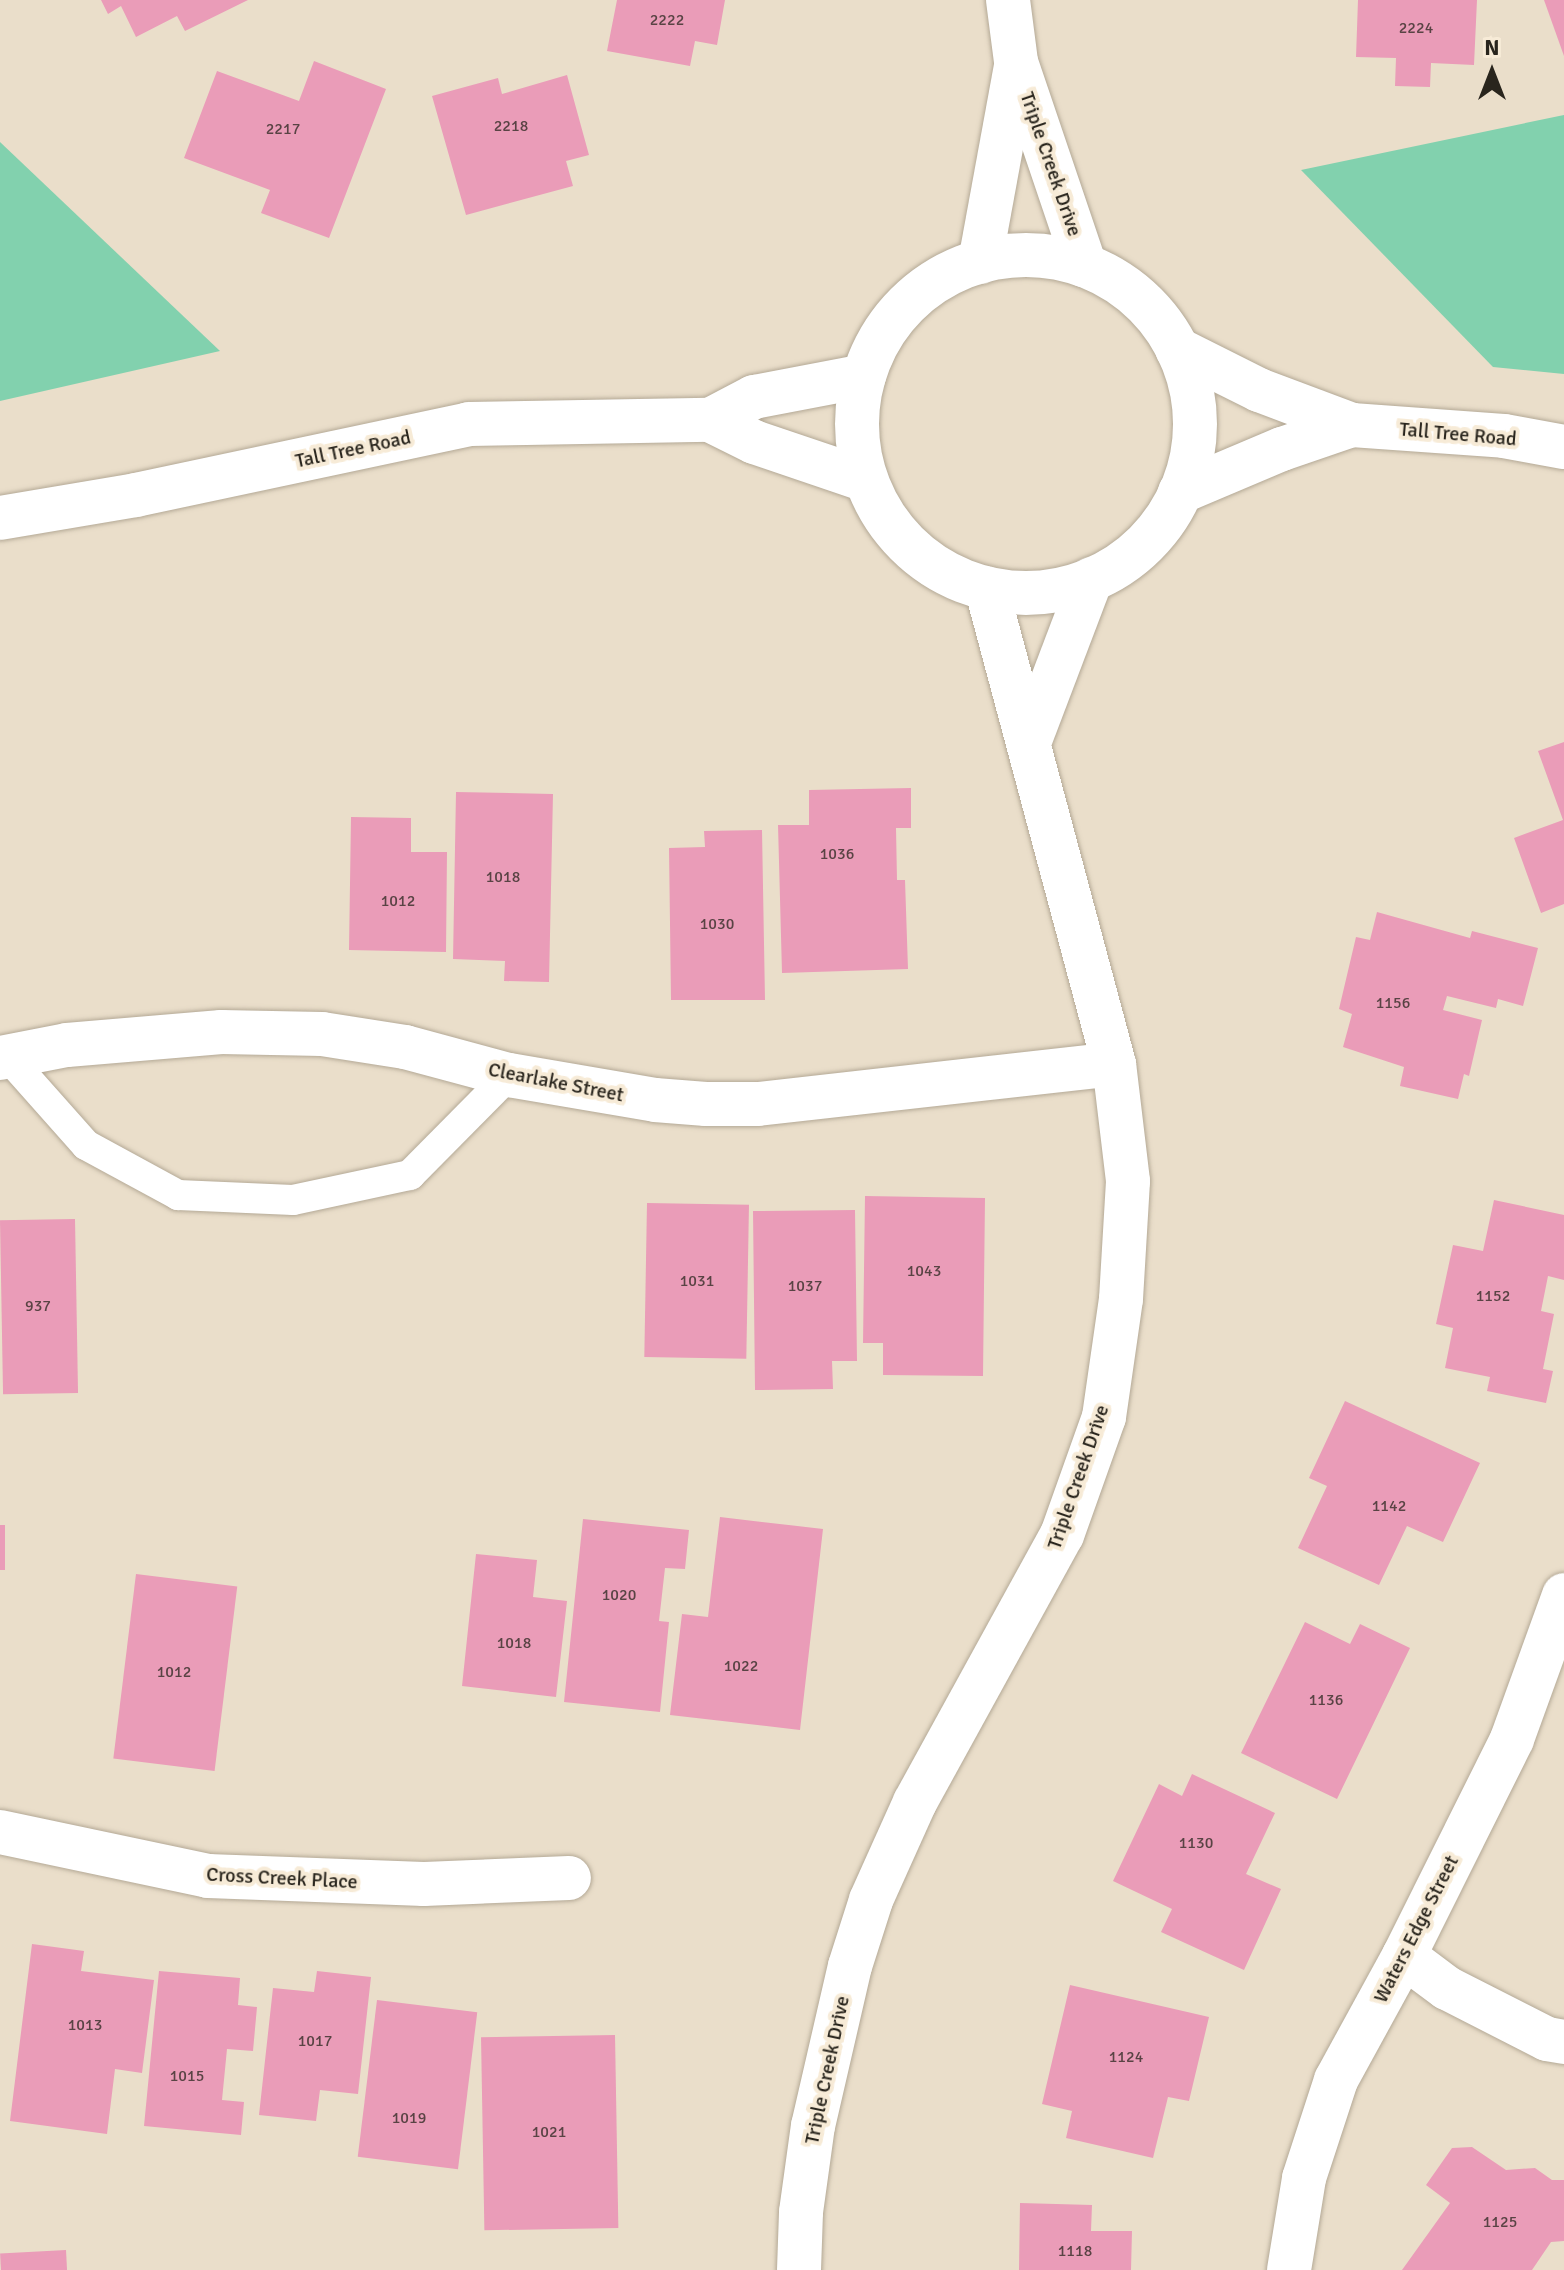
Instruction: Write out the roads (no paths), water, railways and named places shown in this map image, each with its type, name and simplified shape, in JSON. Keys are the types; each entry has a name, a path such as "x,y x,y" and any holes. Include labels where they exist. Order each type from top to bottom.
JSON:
{"street":[{"name":"Triple Creek Drive","path":"1008,0 1016,62 1085,266"},
{"name":"Triple Creek Drive","path":"980,262 1016,62"},
{"path":"1022,256 1085,266 1139,299 1177,349 1191,389 1195,431 1180,492 1144,545 1091,579 1051,591 987,589 947,574 913,550 885,518 866,480 857,428 864,376 881,337 907,304 941,279 980,262 1022,256"},
{"name":"Tall Tree Road","path":"1177,349 1259,390 1352,425 1504,436 1564,447"},
{"name":"Tall Tree Road","path":"0,518 136,495 469,424 710,420 754,397 864,376"},
{"name":"Tall Tree Road","path":"710,420 754,442 866,480"},
{"name":"Tall Tree Road","path":"1180,492 1282,449 1352,425"},
{"path":"1030,740 1091,579"},
{"name":"Triple Creek Drive","path":"799,2270 801,2212 813,2126 850,1966 871,1900 915,1802 1062,1535 1104,1417 1121,1299 1128,1181 1114,1064 1030,740 987,589"},
{"name":"Clearlake Street","path":"3,1057 67,1045 221,1032 322,1034 405,1047 509,1075 655,1100 758,1104 1114,1064"},
{"name":"Waters Edge Street","path":"1289,2270 1304,2178 1336,2080 1404,1956 1512,1739 1564,1595"},
{"name":"Cross Creek Place","path":"0,1832 208,1876 424,1884 569,1878"},
{"path":"1404,1956 1447,1988 1547,2039 1564,2042"}],"lane":[{"path":"3,1057 86,1145 178,1195 293,1200 410,1175 509,1075"}]}
